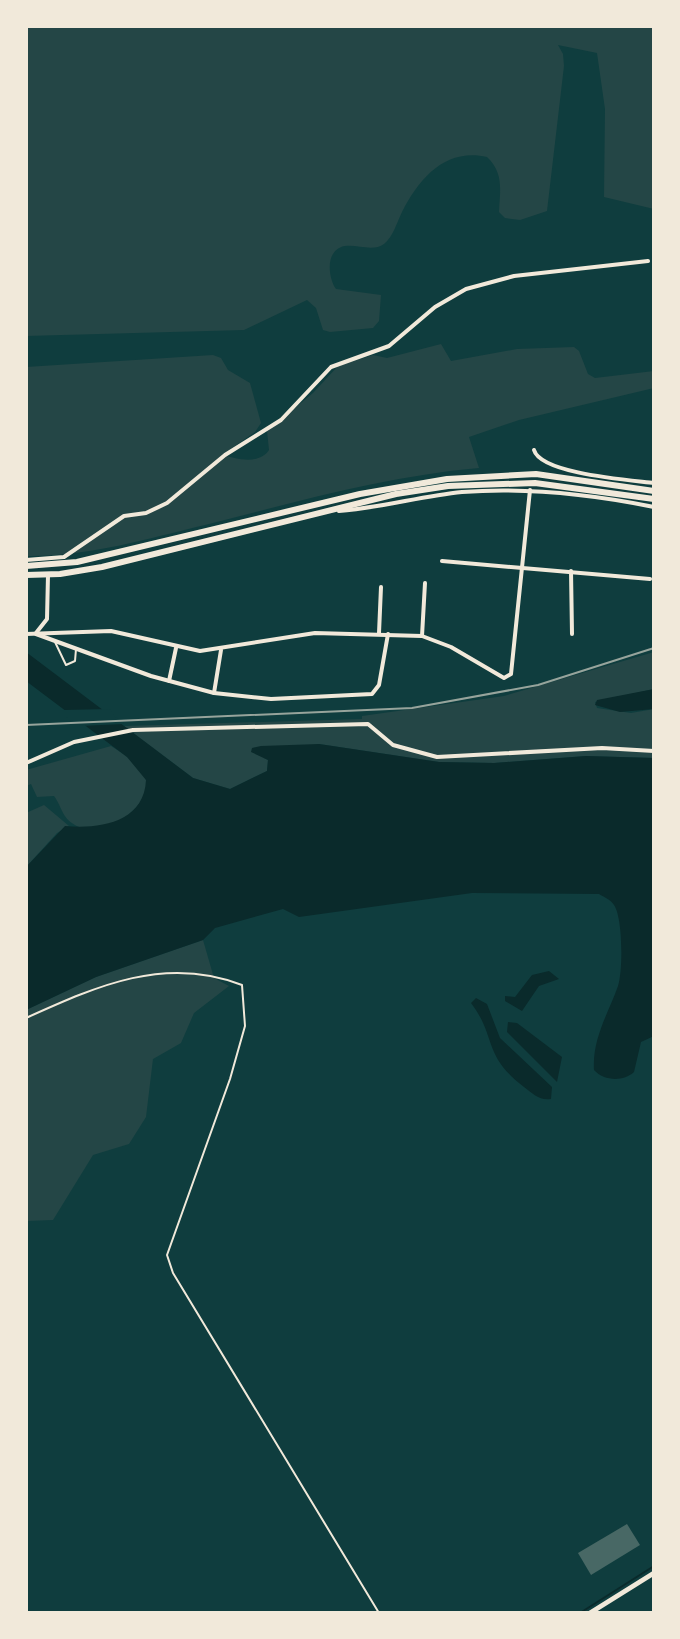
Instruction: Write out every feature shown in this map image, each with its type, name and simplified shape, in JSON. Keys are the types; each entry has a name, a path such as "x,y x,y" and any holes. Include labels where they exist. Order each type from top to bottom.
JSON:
{"main road":[{"path":"26,563 88,560 360,494 447,479 536,474 654,491"},
{"path":"26,575 102,567 422,490 487,483 569,485 654,499"},
{"path":"590,1613 654,1573"}],"street":[{"path":"26,563 64,557 124,516 146,513 167,503 225,455 281,420 331,367 389,346 435,307 466,289 514,276 648,261"},
{"path":"534,450 540,460 562,469 654,483"},
{"path":"26,634 111,631 177,647 221,650 315,633 422,636 459,651 500,677 509,677 530,490"},
{"path":"329,512 461,492 530,490 654,507"},
{"path":"442,561 650,579"},
{"path":"571,571 572,634"},
{"path":"34,634 47,619 48,575"},
{"path":"422,636 425,583"},
{"path":"379,633 381,587"},
{"path":"34,634 169,681 214,693 271,699 371,695 379,685 388,634"},
{"path":"169,681 177,647"},
{"path":"214,693 221,650"},
{"path":"26,763 93,736 133,730 374,725 391,744 437,757 602,748 654,751"}],"lane":[{"path":"55,640 66,665 75,661 75,647"},
{"path":"26,1018 152,973 191,970 242,985 245,1026 230,1079 167,1255 180,1285 379,1613"}],"shaded area":[{"path":"26,26 654,26 654,209 604,197 605,109 597,53 558,45 564,66 547,211 520,220 505,218 499,212 499,176 487,157 459,157 436,168 417,187 384,244 371,248 344,246 331,258 330,272 336,289 381,295 379,321 373,328 323,330 316,308 307,300 244,330 26,336"},
{"path":"441,344 451,361 517,349 574,347 579,351 588,374 595,378 654,371 654,388 519,420 469,437 479,468 375,483 116,546 71,554 26,556 26,367 213,355 221,358 228,370 250,383 261,423 255,432 222,455 247,460 265,455 269,450 267,431 313,393 338,366 373,355 387,358"},
{"path":"26,652 193,778 230,789 267,771 268,760 251,752 252,748 261,746 319,744 439,762 494,763 586,756 654,758 654,1036 641,1042 634,1072 614,1079 594,1070 602,1027 620,979 621,957 617,912 611,902 599,894 472,893 299,917 283,909 215,928 203,940 96,977 26,1010 26,867 65,826 105,824 128,814 137,806 146,780 127,757 26,681"},
{"path":"654,652 654,689 595,702 597,708 631,713 654,709 654,758 586,756 494,763 439,762 319,744 264,758 268,760 267,771 230,789 193,778 124,726 362,719 362,716 504,696"},
{"path":"654,689 654,709 620,712 595,705 597,700"},
{"path":"111,746 136,765 146,780 142,800 124,818 112,824 89,829 79,827 66,817 54,796 37,797 31,784 26,786 26,770"},
{"path":"44,805 69,826 57,833 26,867 26,813"},
{"path":"203,940 214,978 229,986 194,1013 181,1043 153,1059 146,1117 129,1144 93,1155 53,1220 26,1221 26,1010 96,977"},
{"path":"549,971 559,979 539,986 522,1011 505,1001 505,996 515,997 532,975"},
{"path":"476,998 487,1004 500,1038 552,1087 551,1099 534,1094 502,1065 471,1003"},
{"path":"508,1022 517,1023 562,1057 557,1082 507,1032"}],"pier":[{"path":"110,709 124,724 79,726 64,715 64,710"}],"building":[{"path":"627,1524 640,1545 591,1575 578,1553"}],"waterway":[{"path":"580,1613 654,1566"}],"railway":[{"path":"26,725 412,708 538,685 654,648"}]}
